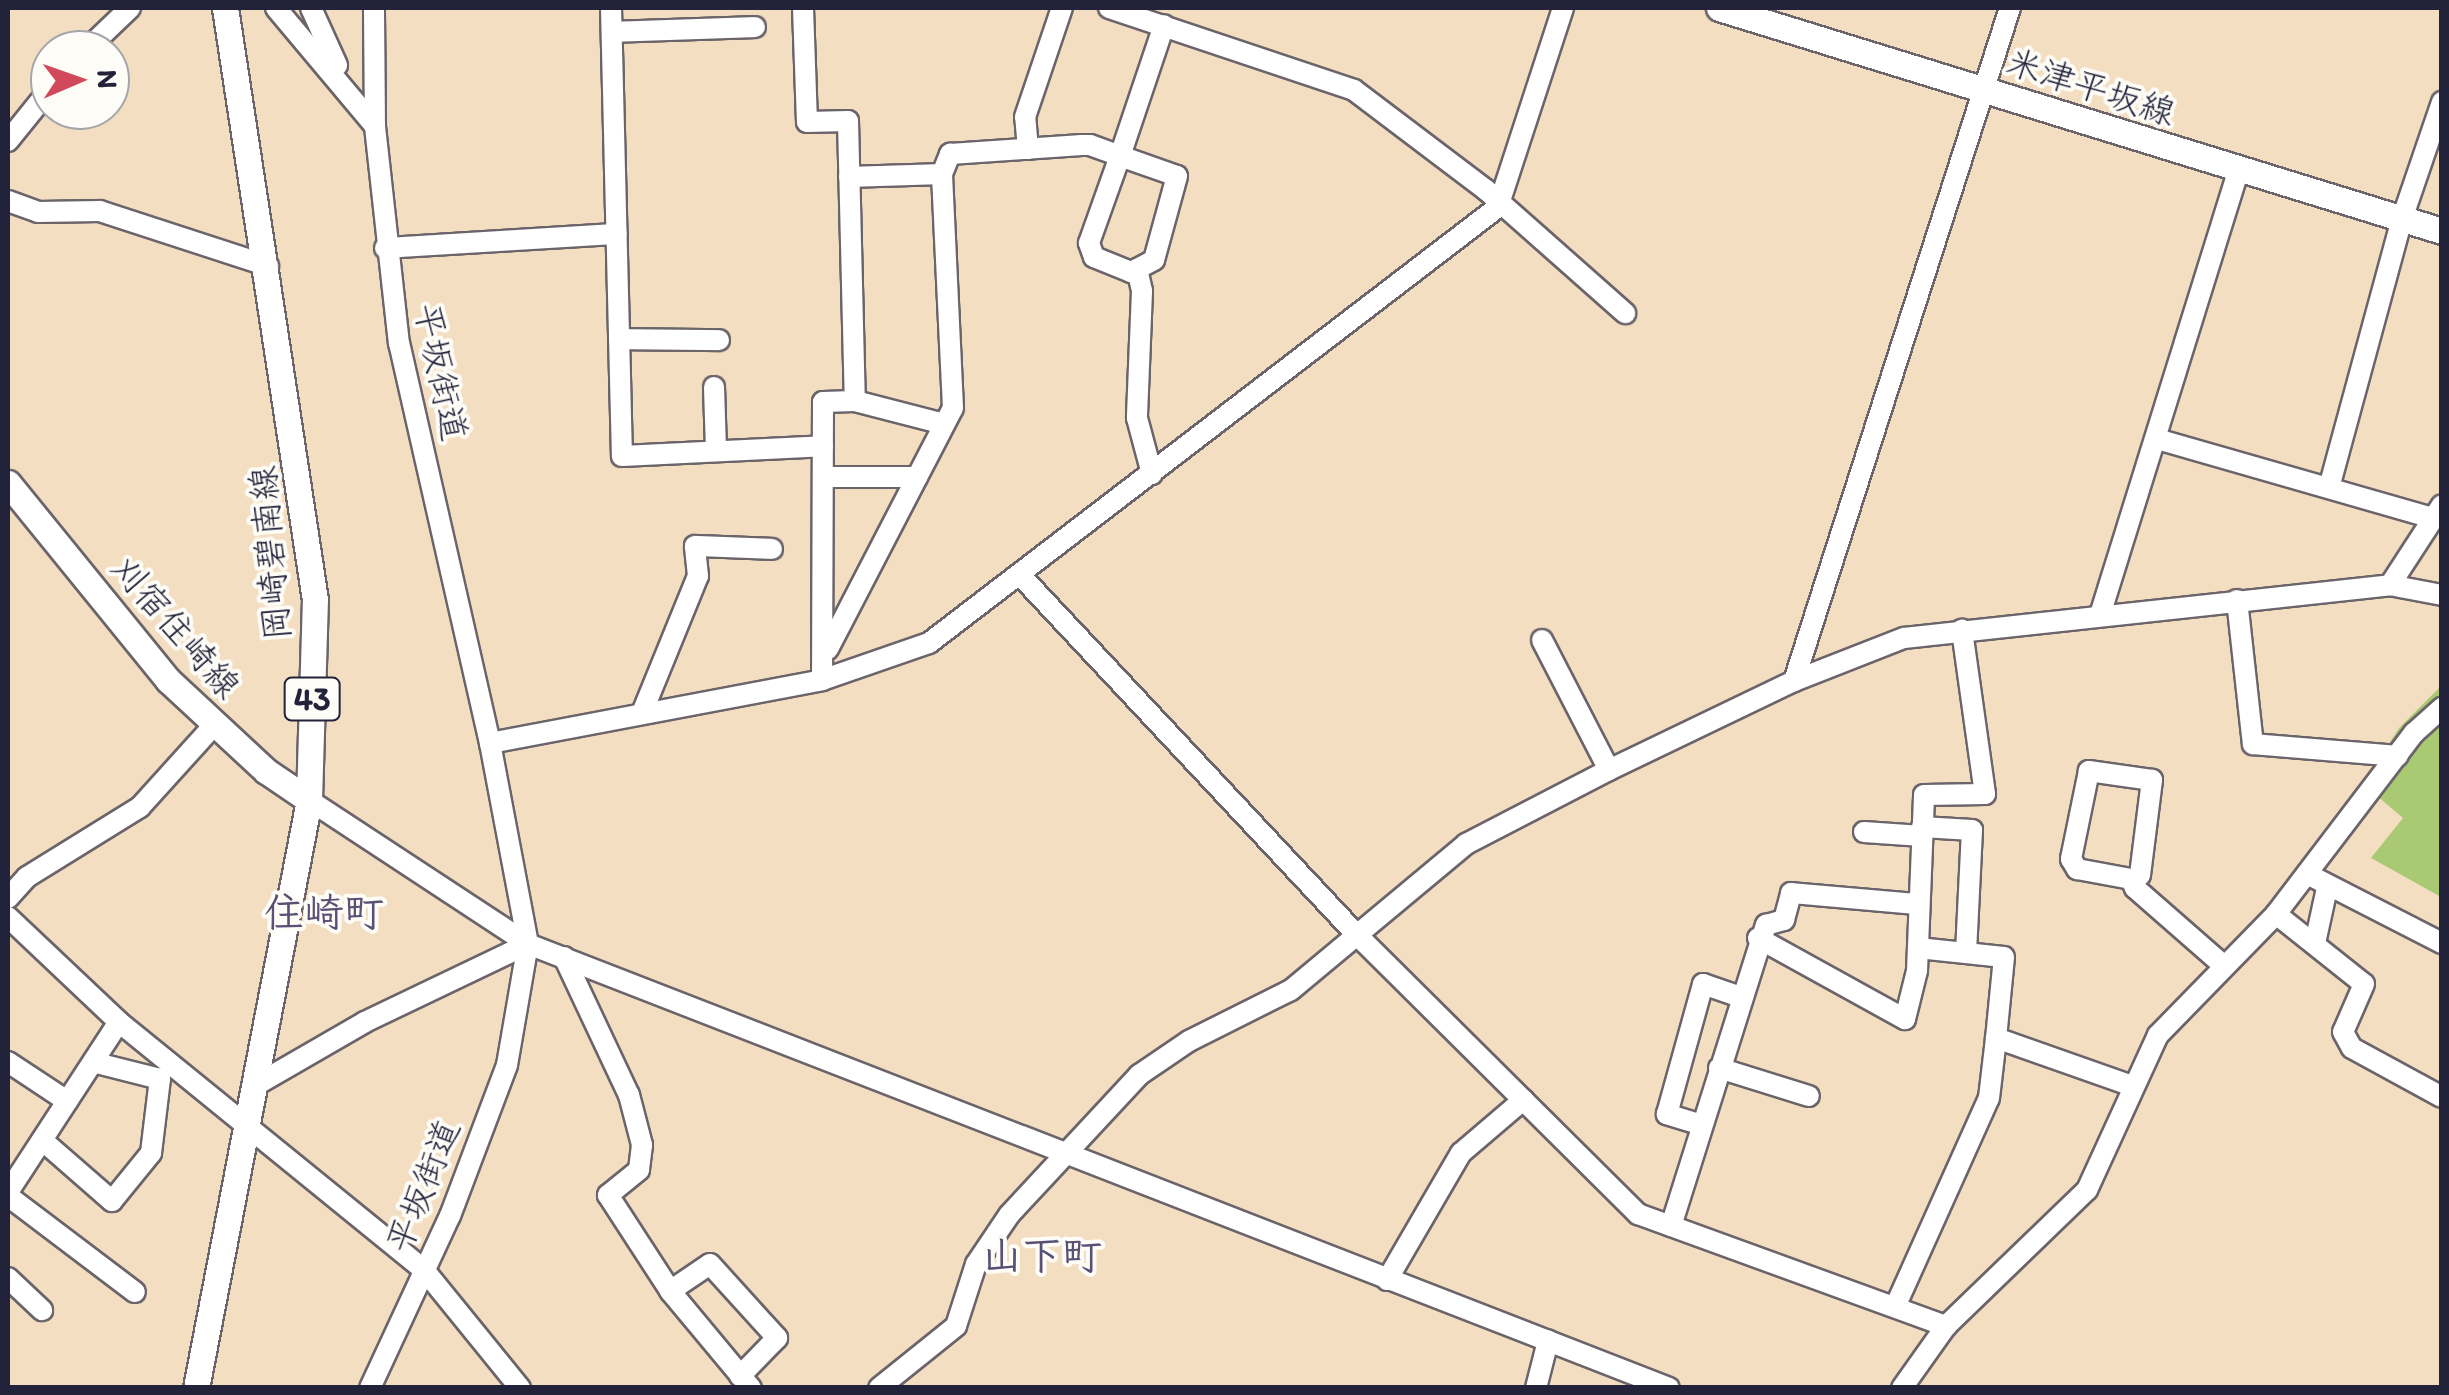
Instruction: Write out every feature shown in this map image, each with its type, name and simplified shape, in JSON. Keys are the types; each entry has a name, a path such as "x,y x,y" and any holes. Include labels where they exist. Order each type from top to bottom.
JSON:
{"main road":[{"name":"岡崎碧南線","path":"196,1388 309,800 315,600 268,266 226,8"},
{"name":"米津平坂線","path":"1729,9 2442,231"},
{"name":"刈宿住崎線","path":"8,483 119,625 214,725 309,800"}],"street":[{"path":"107,30 130,8"},
{"path":"276,8 375,126"},
{"path":"311,8 354,104"},
{"name":"平坂街道","path":"370,1388 425,1271 506,1065 528,944 490,743 399,344 385,248 375,126 374,8"},
{"path":"610,8 622,456 824,446"},
{"path":"803,8 807,122 848,121 855,401"},
{"path":"1028,149 1025,117 1062,8"},
{"path":"1110,8 1354,90 1486,190 1498,208 1625,312"},
{"path":"490,743 822,680 929,643 1498,208 1563,8"},
{"path":"1794,681 2010,8"},
{"path":"825,654 953,408 942,174 950,154 1090,146 1120,156 1177,176 1154,260 1137,269 1090,253 1120,156 1164,24"},
{"path":"612,32 755,27"},
{"path":"2330,484 2402,219 2437,131 2442,102"},
{"path":"8,141 30,114"},
{"path":"2100,614 2239,170"},
{"path":"849,177 942,174"},
{"path":"8,201 38,212 100,211 268,266"},
{"path":"385,248 617,234"},
{"path":"1137,269 1142,291 1137,418 1152,474"},
{"path":"620,339 719,340"},
{"path":"714,387 716,451"},
{"path":"822,680 823,402 855,401 944,424"},
{"path":"2157,439 2437,512 2390,584"},
{"path":"824,477 917,477"},
{"path":"642,712 698,576 696,546 772,549"},
{"path":"1020,575 1358,936 1638,1214 1946,1326"},
{"path":"879,1388 956,1326 976,1264 1009,1215 1139,1076 1190,1041 1290,990 1466,844 1609,770 1794,681 1904,638 2390,584 2442,595"},
{"path":"2237,600 2253,744 2398,756"},
{"path":"1758,938 1906,1019 1918,948 1924,795 1985,794 1962,630"},
{"path":"1542,640 1609,770"},
{"path":"1902,1388 1946,1326 2088,1190 2158,1035 2222,964 2276,914 2398,756 2442,708"},
{"path":"8,898 27,877 140,807 214,725"},
{"path":"2132,881 2140,875 2152,780 2089,771 2072,859 2076,869 2132,881 2222,964"},
{"path":"309,800 528,944 1669,1388"},
{"path":"1864,832 1972,830 1966,953"},
{"path":"2307,874 2327,888 2442,942"},
{"path":"2315,942 2327,888"},
{"path":"1672,1226 1758,938 1766,925 1784,920 1791,893 1918,904"},
{"path":"2276,914 2364,984 2343,1032 2352,1048 2442,1096"},
{"path":"8,917 119,1022 248,1123 425,1271 520,1388"},
{"path":"256,1086 382,1013 528,944"},
{"path":"1895,1308 1989,1098 2004,957 1918,948"},
{"path":"564,957 629,1094 642,1145 639,1170 608,1195 670,1290 742,1378"},
{"path":"1702,1125 1667,1114 1703,984 1740,997"},
{"path":"119,1022 8,1194 136,1292"},
{"path":"1996,1038 2132,1086"},
{"path":"8,1062 67,1101"},
{"path":"92,1062 160,1079 182,1071"},
{"path":"1719,1068 1809,1096"},
{"path":"42,1140 112,1200 151,1153 160,1079"},
{"path":"1387,1280 1460,1153 1523,1100"},
{"path":"670,1290 710,1264 777,1338 742,1378 721,1388"},
{"path":"8,1278 42,1310"},
{"path":"1536,1388 1548,1341"}],"green space":[{"path":"2441,686 2441,897 2371,858 2403,818 2363,784 2399,728"}],"district":[{"name":"住崎町","path":"324,912"},
{"name":"山下町","path":"1042,1255"}]}
